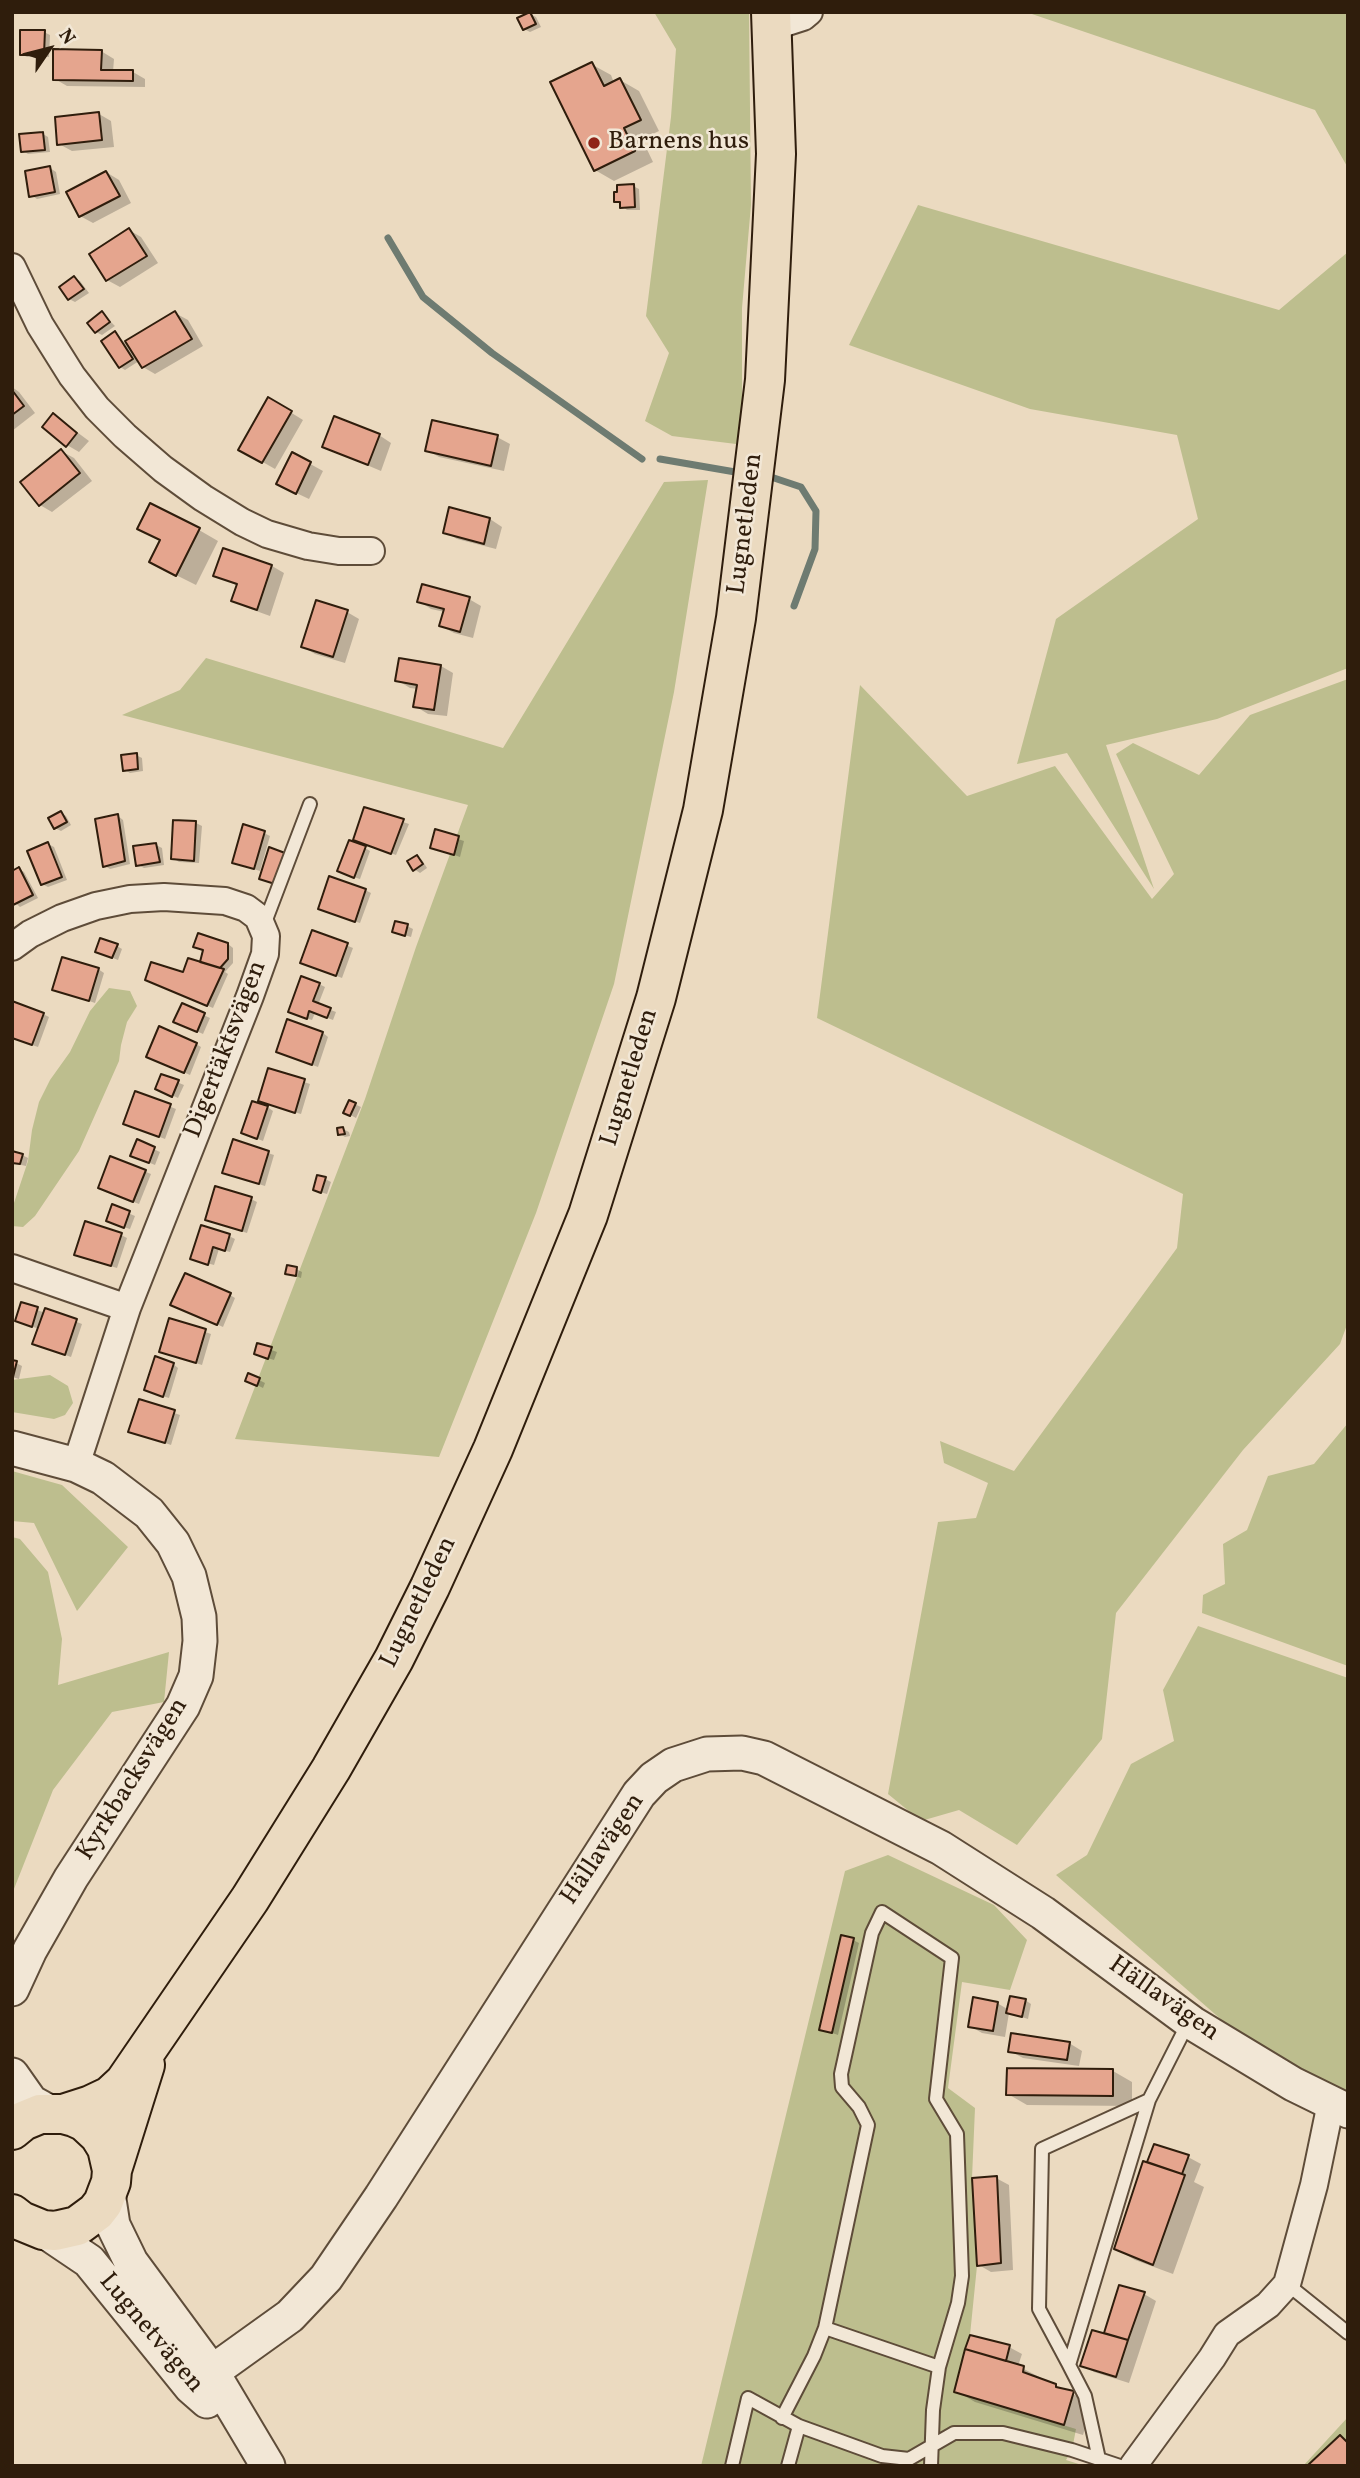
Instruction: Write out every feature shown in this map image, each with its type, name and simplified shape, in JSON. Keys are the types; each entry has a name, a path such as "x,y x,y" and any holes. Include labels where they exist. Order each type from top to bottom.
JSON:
{"highway":[{"name":"Lugnetleden","path":"12,2130 23,2121 40,2114 91,2105 110,2096 124,2083 250,1899 331,1769 394,1660 493,1449 589,1215 656,998 703,810 736,618 765,380 776,154 772,20"},
{"name":"Lugnetleden","path":"110,2182 135,2092 154,2041"},
{"path":"25,2226 55,2231 77,2226 96,2212 110,2182 107,2148 99,2135 85,2122 57,2113"}],"street":[{"path":"772,20 803,17 809,12"},
{"path":"12,267 40,325 72,376 106,417 163,469 203,498 267,534 318,548 371,551"},
{"name":"Digertäktsvägen","path":"12,947 30,934 62,918 96,906 130,899 164,897 225,901 246,908 258,917 266,936 265,954 250,996 127,1308 76,1465"},
{"path":"12,1268 127,1308"},
{"name":"Kyrkbacksvägen","path":"12,1448 76,1465 103,1478 136,1501 162,1528 181,1558 195,1595 201,1641 196,1676 183,1706 71,1878 36,1939 12,1989"},
{"name":"Hällavägen","path":"202,2380 290,2316 326,2278 381,2197 639,1794 654,1778 673,1765 688,1759 726,1752 743,1752 764,1758 941,1848 1043,1913 1189,2021 1293,2084 1339,2107 1287,2284 1268,2305 1227,2334 1133,2466"},
{"path":"12,2075 31,2102 57,2113"},
{"name":"Lugnetvägen","path":"110,2182 113,2225 131,2262 202,2380"},
{"name":"Lugnetvägen","path":"25,2226 89,2261 202,2380 260,2454"}],"lane":[{"path":"264,926 310,804"},
{"path":"782,2417 814,2357 825,2328 867,2125 859,2107 842,2087 841,2074 872,1933 882,1912 952,1958 936,2099 957,2134 962,2276 958,2303 939,2367 933,2410 931,2466"},
{"path":"1069,2365 1149,2101 1189,2021"},
{"path":"1099,2459 1085,2396 1039,2309 1042,2149 1149,2101"},
{"path":"1287,2284 1348,2333"},
{"path":"825,2328 939,2367"},
{"path":"732,2466 748,2398 799,2426 881,2461 909,2459 954,2433 1003,2433 1120,2466"},
{"path":"789,2466 799,2426"}],"green space":[{"path":"654,12 749,12 751,205 742,308 742,422 736,444 672,436 645,421 669,353 646,316 671,117 676,49"},
{"path":"1026,12 1348,12 1348,168 1315,110"},
{"path":"918,205 1279,310 1348,252 1348,668 1217,719 1106,745 1154,889 1067,753 1017,764 1056,619 1198,519 1177,435 1030,409 849,345"},
{"path":"708,480 674,692 614,984 536,1213 439,1457 235,1439 365,1099 416,947 468,805 122,715 180,690 206,658 503,748 664,482"},
{"path":"1348,679 1348,1322 1340,1344 1243,1450 1116,1613 1102,1739 1017,1845 959,1810 921,1821 888,1794 938,1522 976,1518 988,1483 944,1463 940,1441 1014,1471 1177,1248 1183,1194 817,1018 860,685 967,796 1055,766 1152,899 1174,874 1116,754 1133,743 1199,775 1250,715"},
{"path":"109,988 130,991 137,1006 127,1022 119,1061 79,1151 35,1216 23,1227 12,1226 12,1209 28,1161 39,1102 50,1080 70,1052 90,1011"},
{"path":"50,1375 68,1386 73,1403 65,1415 54,1419 12,1412 12,1380"},
{"path":"1348,1423 1348,1666 1202,1613 1203,1595 1225,1584 1223,1544 1247,1530 1268,1476 1314,1464"},
{"path":"12,1471 62,1485 128,1547 77,1611 34,1523 12,1521"},
{"path":"12,1537 20,1539 48,1572 62,1639 58,1685 169,1652 164,1702 112,1712 53,1790 12,1894"},
{"path":"1198,1626 1348,1678 1348,2093 1240,2036 1056,1875 1087,1855 1131,1764 1174,1741 1163,1690"},
{"path":"888,1855 994,1905 1027,1940 1010,1990 962,1982 948,2088 975,2108 972,2178 977,2266 970,2335 954,2392 1076,2429 1072,2450 1066,2460 1085,2466 701,2466 845,1871"},
{"path":"1348,2417 1348,2466 1303,2466"}],"building":[{"path":"530,12 536,24 523,30 517,18"},
{"path":"20,30 45,30 44,55 20,55"},
{"path":"53,49 102,50 101,70 133,70 133,81 53,80"},
{"path":"592,62 604,86 620,78 641,120 624,128 635,151 594,171 550,82"},
{"path":"99,112 102,140 57,145 55,117"},
{"path":"43,132 45,150 21,152 19,134"},
{"path":"50,166 55,192 29,197 25,171"},
{"path":"106,171 120,196 79,217 66,192"},
{"path":"634,184 635,207 620,208 620,202 614,202 617,185"},
{"path":"129,228 147,256 106,281 89,254"},
{"path":"74,276 84,289 68,300 59,287"},
{"path":"102,311 110,322 95,333 87,323"},
{"path":"175,311 192,339 142,368 125,341"},
{"path":"115,331 133,359 119,368 101,341"},
{"path":"12,390 24,406 12,415"},
{"path":"268,397 292,411 262,463 238,450"},
{"path":"53,413 77,433 66,447 42,427"},
{"path":"334,416 380,434 368,465 322,447"},
{"path":"432,420 498,435 491,466 425,451"},
{"path":"61,449 80,473 39,506 20,482"},
{"path":"292,452 311,462 296,494 276,484"},
{"path":"150,503 200,528 176,576 149,562 160,540 137,529"},
{"path":"449,507 490,518 484,544 443,533"},
{"path":"223,548 272,565 257,610 231,601 237,584 213,576"},
{"path":"422,584 470,597 460,632 439,626 444,609 417,602"},
{"path":"316,600 348,610 333,657 301,647"},
{"path":"399,658 441,665 434,710 413,707 417,685 395,681"},
{"path":"137,753 138,769 123,771 121,755"},
{"path":"364,807 404,819 391,854 353,840"},
{"path":"61,811 67,822 54,829 48,818"},
{"path":"118,814 125,861 103,867 95,819"},
{"path":"173,820 196,821 194,861 171,859"},
{"path":"243,824 265,831 254,869 232,863"},
{"path":"435,829 459,836 454,855 430,848"},
{"path":"349,840 366,846 354,878 337,871"},
{"path":"48,842 62,877 41,885 27,851"},
{"path":"156,843 160,862 136,866 133,846"},
{"path":"269,847 285,853 275,884 259,879"},
{"path":"417,855 423,864 413,871 407,861"},
{"path":"19,867 33,895 13,905 12,871"},
{"path":"329,876 366,889 355,922 318,909"},
{"path":"395,921 408,924 405,936 392,932"},
{"path":"312,930 348,943 336,976 300,963"},
{"path":"198,933 228,943 228,959 220,968 200,962 203,950 193,947"},
{"path":"100,938 118,944 112,958 95,952"},
{"path":"62,957 99,968 89,1001 52,990"},
{"path":"188,958 224,969 207,1006 145,980 151,962 183,972"},
{"path":"301,976 320,983 313,1001 331,1008 327,1018 309,1011 307,1019 288,1012"},
{"path":"12,1001 44,1013 32,1045 12,1038"},
{"path":"182,1003 205,1013 197,1032 173,1022"},
{"path":"287,1019 323,1032 312,1065 276,1052"},
{"path":"159,1026 197,1043 184,1073 146,1057"},
{"path":"268,1068 305,1079 295,1113 258,1101"},
{"path":"161,1074 179,1080 172,1097 155,1089"},
{"path":"135,1091 171,1104 159,1137 123,1124"},
{"path":"349,1100 356,1103 350,1116 343,1113"},
{"path":"252,1101 268,1106 257,1139 241,1133"},
{"path":"343,1127 345,1134 338,1135 337,1128"},
{"path":"137,1139 155,1147 149,1163 130,1156"},
{"path":"233,1139 269,1151 259,1184 222,1173"},
{"path":"12,1151 23,1154 20,1164 12,1163"},
{"path":"110,1156 146,1170 133,1202 98,1188"},
{"path":"317,1175 326,1177 321,1193 313,1190"},
{"path":"215,1186 252,1197 242,1231 205,1220"},
{"path":"112,1204 130,1211 124,1228 106,1221"},
{"path":"85,1221 122,1233 111,1266 74,1255"},
{"path":"201,1225 230,1234 225,1251 213,1247 208,1265 190,1259"},
{"path":"287,1265 297,1267 296,1276 285,1274"},
{"path":"185,1273 231,1293 217,1325 170,1305"},
{"path":"21,1302 38,1307 32,1327 15,1321"},
{"path":"45,1308 77,1319 65,1355 32,1344"},
{"path":"169,1318 206,1329 196,1363 159,1352"},
{"path":"257,1343 272,1347 268,1359 254,1354"},
{"path":"155,1356 174,1363 163,1397 144,1390"},
{"path":"12,1360 17,1361 13,1377 12,1377"},
{"path":"248,1373 260,1378 257,1386 245,1381"},
{"path":"139,1399 175,1410 165,1443 128,1432"},
{"path":"841,1935 854,1938 832,2033 819,2030"},
{"path":"1010,1996 1026,1999 1022,2017 1006,2013"},
{"path":"973,1997 998,2002 993,2031 968,2027"},
{"path":"1011,2033 1070,2042 1067,2060 1008,2052"},
{"path":"1007,2068 1113,2069 1113,2096 1006,2095"},
{"path":"1154,2144 1189,2155 1182,2174 1147,2162"},
{"path":"1143,2161 1185,2175 1153,2265 1114,2249"},
{"path":"997,2176 1001,2263 977,2266 972,2178"},
{"path":"1119,2285 1145,2292 1128,2340 1104,2333"},
{"path":"1092,2330 1128,2340 1116,2377 1080,2366"},
{"path":"970,2335 1010,2345 1006,2361 965,2349"},
{"path":"965,2349 1024,2366 1023,2372 1056,2384 1056,2387 1074,2391 1064,2425 954,2392"},
{"path":"1340,2435 1348,2443 1348,2466 1307,2466"}],"waterway":[{"path":"388,238 423,297 492,353 642,459"},
{"path":"660,459 741,473"},
{"path":"771,477 801,487 816,511 815,549 794,606"}],"place":[{"name":"Barnens hus","path":"594,143"}]}
